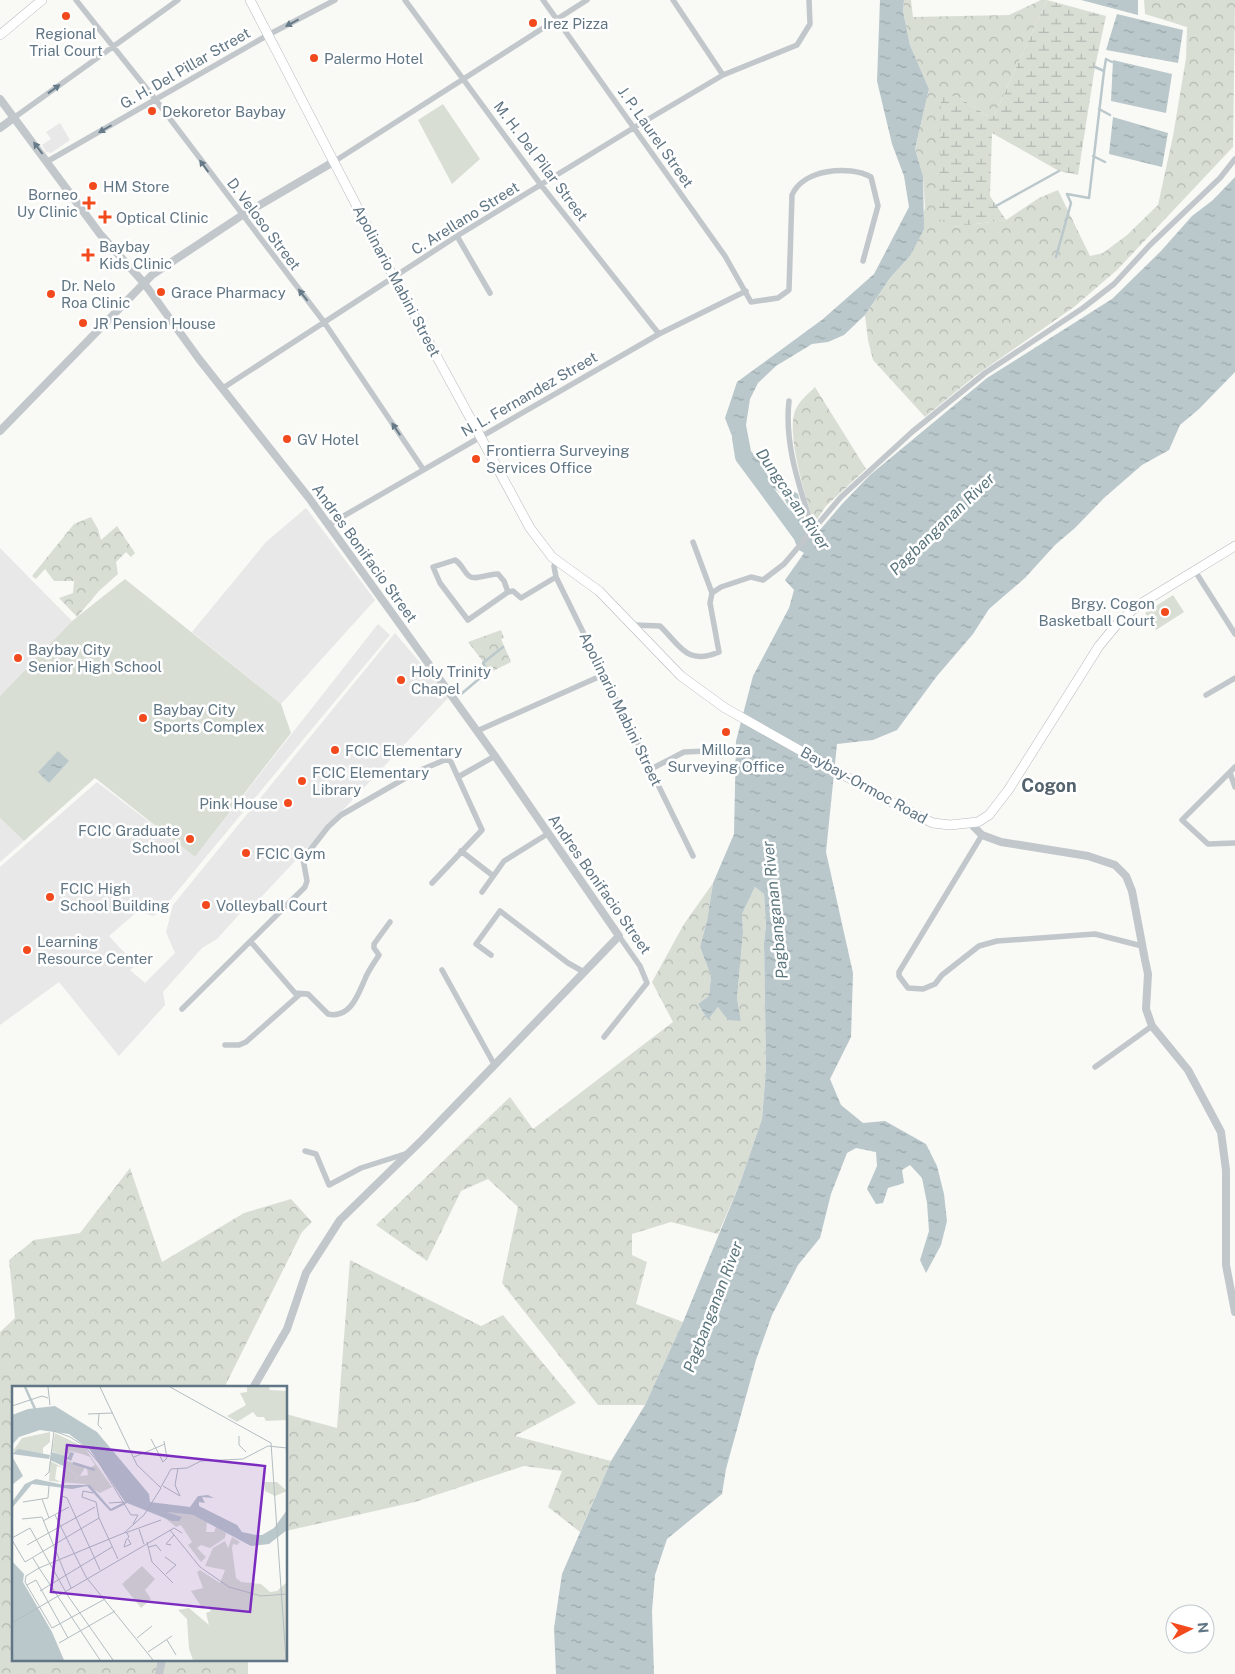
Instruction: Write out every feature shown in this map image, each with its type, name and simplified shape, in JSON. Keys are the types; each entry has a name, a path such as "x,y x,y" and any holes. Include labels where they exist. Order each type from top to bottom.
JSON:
{"main road":[{"path":"0,35 42,0"},
{"name":"Apolinario Mabini Street","path":"250,0 394,278 530,528 554,558"},
{"name":"Baybay-Ormoc Road","path":"554,558 599,591 634,625 680,676 725,708 902,808 933,823 950,826 971,824 983,819 995,808 1099,646 1118,623 1136,606 1235,546"}],"street":[{"name":"D. Veloso Street","path":"76,0 155,99 241,216 324,322 423,469"},
{"path":"0,128 178,0"},
{"name":"G. H. Del Pillar Street","path":"48,162 268,35 335,0"},
{"name":"M. H. Del Pilar Street","path":"406,0 541,185 659,334"},
{"name":"J. P. Laurel Street","path":"543,0 725,256 746,291"},
{"path":"0,432 152,275 241,216 334,161 587,0"},
{"path":"673,0 723,75"},
{"name":"C. Arellano Street","path":"223,388 457,236 635,127 723,75 797,45 810,24 809,0"},
{"name":"Andres Bonifacio Street","path":"0,99 100,234 144,283 199,359 328,525 495,756 640,966 647,983 604,1037"},
{"path":"712,593 721,587 751,577 763,580 784,564 841,497 876,463 955,396 1114,284 1150,245 1220,178 1235,159"},
{"path":"746,291 751,302 757,302 778,298 789,290 792,196 795,189 801,184 827,172 866,174 871,177 874,184 878,206 863,261"},
{"path":"457,236 490,293"},
{"name":"N. L. Fernandez Street","path":"328,525 659,334 746,291"},
{"path":"789,401 787,422 794,469 812,532"},
{"path":"634,625 660,626 682,652 708,657 719,652 710,603 712,593 693,542"},
{"name":"Apolinario Mabini Street","path":"554,558 556,578 693,856"},
{"path":"508,592 504,580 498,574 468,576 460,563 454,560 433,567 445,590 468,620 508,592 513,591 521,598 556,578"},
{"path":"1195,571 1235,634"},
{"path":"477,731 603,674"},
{"path":"1206,695 1235,678"},
{"path":"651,769 684,752 707,751"},
{"path":"458,776 495,756"},
{"path":"182,1009 305,887 307,880 303,859 338,817 444,758 452,762 482,829 481,833 432,883"},
{"path":"1235,767 1182,820 1208,844 1235,843"},
{"path":"1230,773 1235,787"},
{"path":"971,824 982,835 1001,842 1088,856 1115,865 1126,876 1132,891 1148,974 1146,1009 1152,1026 1188,1070 1221,1132 1226,1170 1226,1265 1235,1312"},
{"path":"482,892 504,860 548,833"},
{"path":"982,835 899,972 899,976 908,988 923,989 935,984 942,975 979,946 998,941 1095,934 1142,946"},
{"path":"462,851 492,875"},
{"path":"491,955 476,944 500,911 568,963 584,972"},
{"path":"225,1045 239,1045 248,1041 299,994 308,994 329,1015 350,1008 357,1000 365,979 380,955 374,948 374,944 390,922"},
{"path":"254,1386 287,1329 306,1273 340,1220 408,1153 619,936"},
{"path":"251,942 299,994"},
{"path":"442,970 494,1064"},
{"path":"1094,1067 1152,1026"},
{"path":"305,1151 316,1154 329,1185 361,1168 408,1153"}],"shaded area":[{"path":"60,123 70,140 51,153 46,152 42,145 51,139 46,132"},
{"path":"306,508 375,600 281,704 192,632 266,542"},
{"name":"Baybay City Senior High School","path":"0,548 72,621 0,696"},
{"path":"378,624 390,635 161,911 153,916 138,911 109,936 133,962 135,966 130,970 145,983 175,953 166,932 173,905 395,633 449,697 252,907 245,908 217,939 202,948 163,992 165,1005 119,1056 59,982 0,1025 0,867 97,782 195,857"},
{"path":"0,818 24,841 0,862"}],"green space":[{"path":"904,0 911,0 913,17 1009,15 1041,0 1047,0 994,116 988,116 960,98 953,227 1006,220 1039,198 1058,190 1090,256 1103,253 1127,235 1158,205 1173,136 1186,58 1187,27 1145,14 1144,0 1235,0 1233,147 1117,270 1074,307 975,376 925,417 873,360 865,315 890,278 910,256 925,208 923,176 915,149 929,89 910,45 903,11"},
{"path":"1047,0 1106,16 1095,67 1078,175 1059,171 992,133 990,196 1006,220 953,227 939,219 941,93 960,98 988,116 994,116"},
{"path":"443,104 480,159 452,184 418,120"},
{"path":"815,387 866,469 826,506 814,524 798,467 793,435 793,421 799,404"},
{"path":"91,517 98,529 101,540 117,526 135,553 131,557 126,552 116,562 118,574 99,591 77,617 59,598 73,593 74,581 54,581 45,569 36,579 32,576 74,524"},
{"name":"Baybay City Sports Complex","path":"125,579 281,704 291,733 195,857 95,778 24,841 0,818 0,696 72,621"},
{"name":"Brgy. Cogon Basketball Court","path":"1173,595 1184,612 1156,630 1145,613"},
{"path":"501,630 504,638 501,639 511,662 491,672 468,642"},
{"path":"713,883 707,921 700,947 711,976 709,997 698,1004 708,1020 718,1007 741,1021 737,998 743,933 742,914 755,887 764,894 766,925 764,943 766,1068 762,1119 740,1183 718,1234 671,1222 632,1234 632,1255 647,1262 636,1304 683,1322 645,1405 598,1405 502,1283 518,1207 488,1179 461,1191 427,1261 376,1225 510,1097 533,1129 673,1022 652,982 684,924"},
{"path":"130,1168 162,1262 244,1213 291,1199 312,1222 302,1232 225,1386 12,1386 12,1662 248,1662 248,1674 0,1674 0,1332 15,1318 9,1260 34,1240 80,1233"},
{"path":"350,1260 481,1326 503,1315 576,1403 515,1436 611,1461 580,1532 548,1507 562,1471 524,1466 415,1502 288,1531 288,1415 337,1428"}],"water":[{"name":"Pagbanganan River","path":"880,0 904,0 903,11 910,45 929,89 915,149 923,176 924,229 910,256 890,278 865,315 844,335 828,342 812,344 776,366 758,383 750,399 746,425 751,451 775,479 798,494 808,533 814,537 870,475 987,378 1112,299 1161,251 1192,216 1213,200 1235,177 1235,372 1199,409 1180,425 1169,450 1142,465 1104,498 1075,528 1055,545 1025,578 989,609 973,634 937,676 897,730 873,740 837,744 826,852 853,973 851,1037 830,1079 841,1105 863,1123 885,1121 926,1144 937,1166 944,1194 947,1221 941,1245 926,1273 920,1260 929,1231 927,1203 922,1178 910,1165 902,1170 904,1183 888,1188 883,1203 876,1204 867,1189 877,1166 876,1152 856,1148 847,1153 831,1194 820,1238 798,1265 772,1315 756,1360 726,1469 722,1494 667,1539 655,1575 652,1611 654,1674 556,1674 554,1628 562,1574 611,1461 645,1405 683,1322 740,1183 762,1119 766,1068 764,943 766,925 764,894 755,887 742,914 743,933 737,998 741,1021 728,1020 718,1007 708,1020 698,1004 709,996 711,976 700,947 707,921 713,883 734,834 736,741 753,676 789,608 794,590 785,580 804,553 799,550 795,542 791,512 782,494 760,479 738,452 725,418 737,382 823,319 874,274 909,207 904,176 892,144 877,81"},
{"path":"1081,0 1138,0 1138,15"},
{"path":"1117,14 1183,30 1178,63 1106,50"},
{"path":"1113,60 1172,74 1166,113 1111,101"},
{"path":"1113,117 1168,133 1162,167 1109,154"},
{"path":"58,751 69,761 49,783 38,772"}],"waterway":[{"path":"1104,71 1106,59 1112,62"},
{"path":"1056,257 1071,203 1067,194 1089,198 1104,71 1095,67"},
{"path":"1099,109 1110,115"},
{"path":"1093,156 1105,162"},
{"path":"996,206 1059,171"},
{"name":"Dungca-an River","path":"739,438 742,457 804,541"},
{"path":"460,695 480,678 477,675 486,668 483,663 503,647"}],"place":[{"name":"Regional Trial Court","path":"66,16"},
{"name":"Irez Pizza","path":"533,23"},
{"name":"Palermo Hotel","path":"314,58"},
{"name":"Dekoretor Baybay","path":"152,111"},
{"name":"HM Store","path":"93,186"},
{"name":"Borneo Uy Clinic","path":"89,203"},
{"name":"Optical Clinic","path":"105,217"},
{"name":"Baybay Kids Clinic","path":"88,255"},
{"name":"Grace Pharmacy","path":"161,292"},
{"name":"Dr. Nelo Roa Clinic","path":"51,294"},
{"name":"JR Pension House","path":"83,323"},
{"name":"GV Hotel","path":"287,439"},
{"name":"Frontierra Surveying Services Office","path":"476,459"},
{"name":"Brgy. Cogon Basketball Court","path":"1165,612"},
{"name":"Baybay City Senior High School","path":"18,658"},
{"name":"Holy Trinity Chapel","path":"401,680"},
{"name":"Baybay City Sports Complex","path":"143,718"},
{"name":"Milloza Surveying Office","path":"726,732"},
{"name":"FCIC Elementary","path":"335,750"},
{"name":"FCIC Elementary Library","path":"302,781"},
{"name":"Pink House","path":"288,803"},
{"name":"FCIC Graduate School","path":"190,839"},
{"name":"FCIC Gym","path":"246,853"},
{"name":"FCIC High School Building","path":"50,897"},
{"name":"Volleyball Court","path":"206,905"},
{"name":"Learning Resource Center","path":"27,950"}],"district":[{"name":"Cogon","path":"1049,785"}]}
